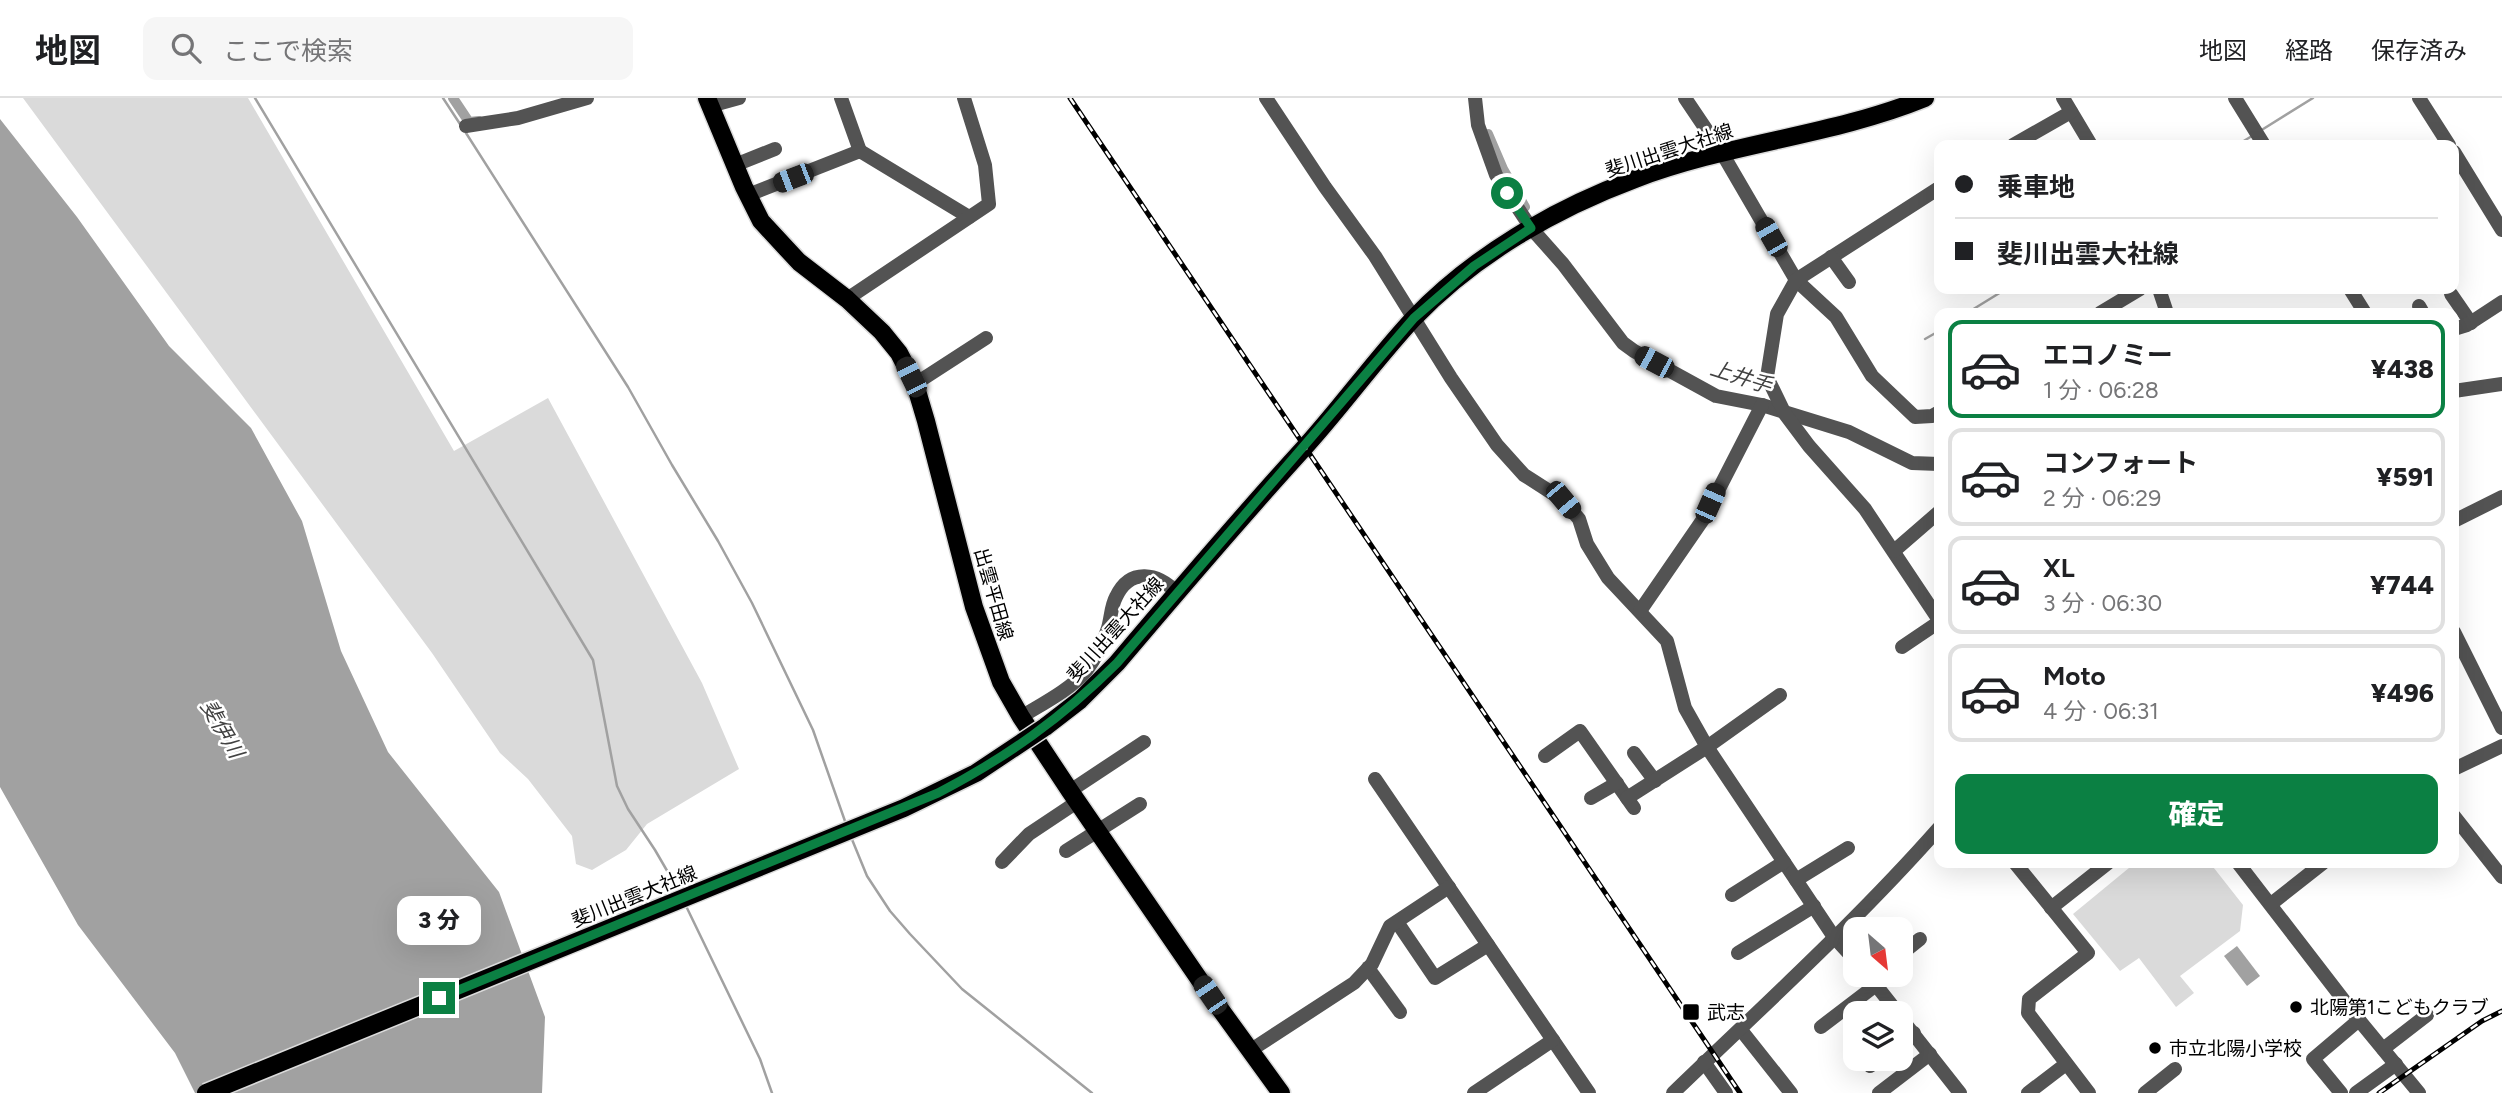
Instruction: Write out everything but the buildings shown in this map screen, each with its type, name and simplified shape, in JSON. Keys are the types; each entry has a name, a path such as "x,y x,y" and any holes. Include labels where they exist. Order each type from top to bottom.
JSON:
{"main road":[{"name":"斐川出雲大社線","path":"206,1093 904,808 976,773 1080,700 1117,663 1414,318 1474,266 1531,228 1636,178 1722,153 1835,127 1925,98"},
{"name":"出雲平田線","path":"709,102 761,221 799,262 848,299 899,353 915,384 974,607 1001,682 1074,797 1210,995 1282,1093"}],"street":[{"path":"466,126 518,118 558,102 587,98"},
{"path":"709,102 739,98"},
{"path":"841,98 860,151 969,217"},
{"path":"848,299 989,204 985,165 964,98"},
{"path":"1266,98 1375,256 1451,379 1497,444 1524,475 1563,500 1579,519 1587,544 1608,578 1667,641 1685,708 1707,747 1843,946"},
{"path":"1475,98 1478,125 1496,175 1531,228 1563,264 1619,340 1716,396 1762,405 1849,432 1912,463 1934,464"},
{"path":"1685,98 1722,153 1796,280 1836,317 1872,376 1915,417 1934,415"},
{"path":"2063,98 2088,140"},
{"path":"2235,98 2261,140"},
{"path":"2419,98 2446,140"},
{"path":"2022,140 2071,112"},
{"path":"735,165 775,149"},
{"path":"748,195 860,151"},
{"path":"2459,160 2502,230"},
{"path":"1934,191 1796,280 1777,314 1768,377 1785,414 1809,446 1865,509 1934,613"},
{"path":"1831,257 1849,282"},
{"path":"2108,308 2132,294"},
{"path":"2451,294 2470,323"},
{"path":"2459,328 2502,302"},
{"path":"915,384 986,338"},
{"path":"2459,390 2502,384"},
{"path":"1640,611 1704,518 1762,405"},
{"path":"2459,518 2502,497"},
{"path":"1894,551 1934,516"},
{"path":"1021,717 1084,673 1098,655 1115,599 1121,588 1130,580 1154,576 1167,582 1177,593"},
{"path":"1902,647 1934,625"},
{"path":"2459,642 2502,728"},
{"path":"1545,756 1580,732 1631,803 1655,781 1780,695"},
{"path":"1002,862 1029,834 1144,742"},
{"path":"2459,767 2502,746"},
{"path":"1634,752 1655,781"},
{"path":"1375,779 1589,1093"},
{"path":"1591,798 1617,783"},
{"path":"1066,851 1140,804"},
{"path":"2459,822 2502,877"},
{"path":"1673,1093 1741,1030 1934,834"},
{"path":"1796,880 1848,848"},
{"path":"1732,895 1784,862"},
{"path":"2019,868 2088,953 2029,999 2028,1013 2089,1093"},
{"path":"2051,908 2102,868"},
{"path":"2242,868 2419,1093"},
{"path":"2271,904 2317,868"},
{"path":"1251,1051 1354,983 1368,968 1390,926 1448,887"},
{"path":"1738,953 1814,906"},
{"path":"1397,922 1435,978 1488,945"},
{"path":"1913,945 1920,939"},
{"path":"1368,968 1400,1012"},
{"path":"1821,1027 1864,987"},
{"path":"2383,1049 2427,1015"},
{"path":"2342,1093 2313,1059 2359,1020"},
{"path":"1741,1030 1791,1093"},
{"path":"1914,1033 1960,1093"},
{"path":"1474,1093 1553,1040"},
{"path":"1879,1093 1930,1054"},
{"path":"1704,1062 1726,1093"},
{"path":"2028,1093 2066,1064"},
{"path":"2356,1093 2396,1064"},
{"path":"2145,1093 2175,1069"}],"shaded area":[{"path":"23,98 248,98 454,451 548,398 702,683 739,769 647,824 626,850 592,870 576,864 572,836 528,779 500,753 432,653"},
{"path":"2129,868 2214,868 2243,905 2240,931 2180,976 2194,993 2176,1007 2139,958 2120,971 2073,914"}],"water":[{"name":"斐伊川","path":"0,119 77,217 169,346 251,428 302,521 341,651 388,752 499,892 545,1017 542,1093 195,1093 175,1053 78,925 0,787"},
{"path":"2237,946 2260,976 2247,986 2224,956"}],"waterway":[{"path":"255,98 593,660 617,786 628,809 680,893"},
{"path":"443,98 460,124"},
{"name":"上井手","path":"453,98 469,122 479,121"},
{"path":"2260,131 2313,98"},
{"path":"466,133 628,387 718,541 752,603 813,730 846,824"},
{"name":"上井手","path":"1488,134 1503,169 1525,207"},
{"path":"2245,140 2252,136"},
{"path":"1975,308 1998,294"},
{"path":"1925,339 1934,334"},
{"path":"851,837 867,876 890,911 910,934 962,989 1092,1093"},
{"path":"686,906 760,1059 772,1093"}],"railway":[{"path":"1070,98 1740,1093"},
{"path":"2379,1093 2482,1021 2502,1011"}],"place":[{"name":"北陽第1こどもクラブ","path":"2296,1007"},
{"name":"武志","path":"1691,1012"},
{"name":"市立北陽小学校","path":"2155,1048"}],"route":[{"path":"439,998 938,793 1010,753 1045,727 1080,700 1117,663 1414,318 1474,266 1531,228 1507,193"}]}
